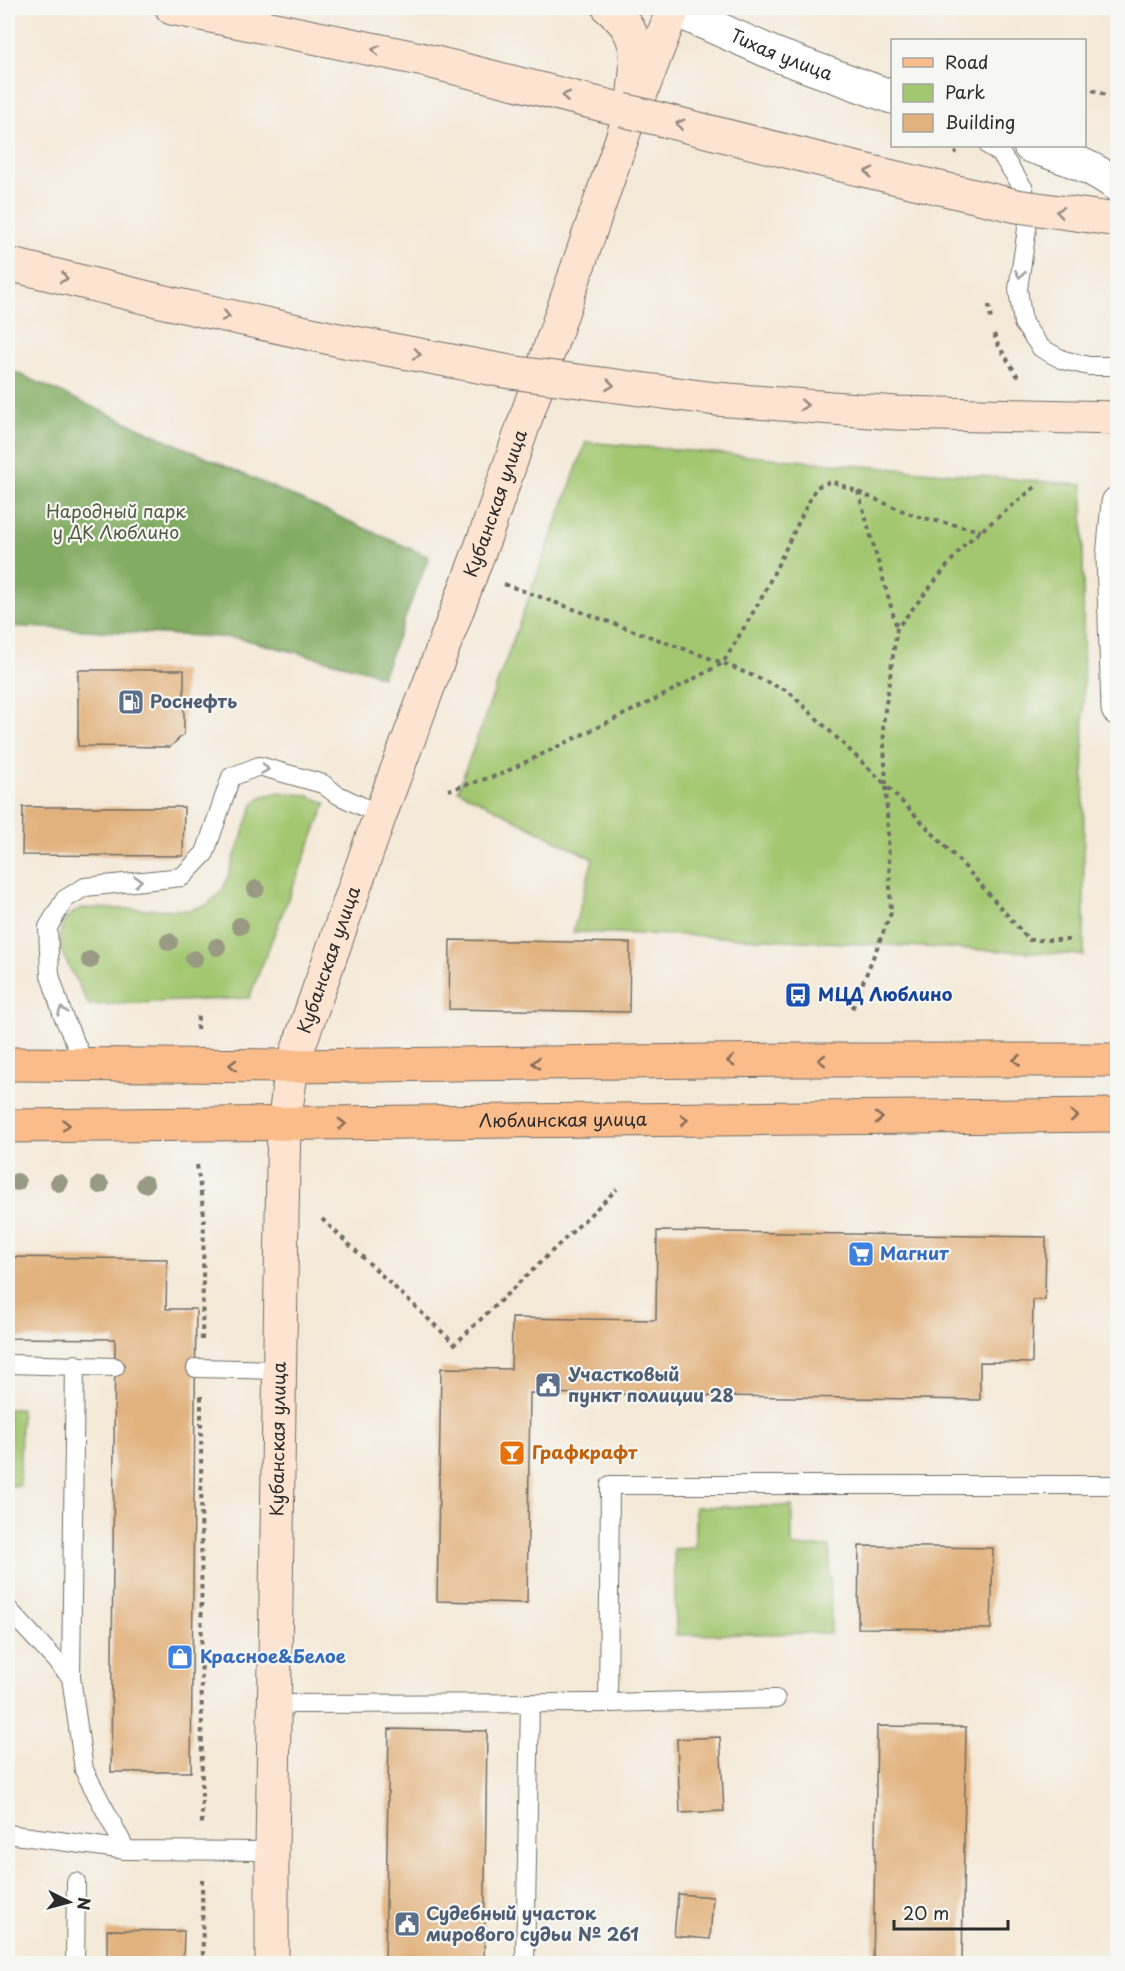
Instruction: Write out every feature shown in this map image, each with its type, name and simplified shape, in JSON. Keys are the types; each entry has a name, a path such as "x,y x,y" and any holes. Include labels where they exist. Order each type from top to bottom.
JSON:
{"main road":[{"path":"172,8 420,59 846,166 1017,206 1118,220"},
{"path":"609,8 618,14 633,33 636,79 629,118"},
{"name":"Кубанская улица","path":"272,1964 284,1124 292,1066 380,815 487,531 629,118 639,98 670,8"},
{"path":"8,264 169,303 339,340 510,372 716,399 896,412 1118,418"},
{"path":"8,1064 292,1066 789,1060 1118,1060"},
{"name":"Люблинская улица","path":"8,1126 1118,1115"}],"street":[{"name":"Тихая улица","path":"670,8 777,55 891,97"},
{"path":"1033,147 1075,161 1118,186"},
{"path":"1118,503 1113,558 1118,709"}],"lane":[{"path":"990,147 1001,154 1024,189 1028,222 1018,289 1023,323 1041,348 1063,360 1089,366 1118,366"},
{"path":"85,1065 63,1016 50,975 48,927 65,899 85,887 182,877 205,853 231,777 259,766 323,784 336,794 380,815"},
{"path":"8,1364 75,1364 115,1367"},
{"path":"75,1364 71,1677 84,1770 126,1850"},
{"path":"199,1368 279,1370"},
{"path":"608,1703 610,1485 1118,1485"},
{"path":"8,1609 71,1677"},
{"path":"276,1704 608,1703 776,1699"},
{"path":"525,1964 530,1703"},
{"path":"8,1834 126,1850 272,1851"},
{"path":"75,1964 76,1882"}],"path":[{"path":"1086,87 1118,100"},
{"path":"448,790 499,775 662,696 723,663 762,599 816,487 832,481 858,490 915,516 981,531"},
{"path":"897,628 965,544 1035,487"},
{"path":"851,1012 891,913 883,724 897,628 858,490"},
{"path":"500,583 723,663 788,691 886,785 966,868 1029,940 1073,940"},
{"path":"197,1031 198,1016"},
{"path":"197,1165 204,1215 199,1368 203,1964"},
{"path":"322,1219 455,1344 617,1189"}],"green space":[{"name":"Народный парк у ДК Люблино","path":"8,369 429,557 382,677 366,670 238,638 8,626"},
{"path":"586,442 1083,485 1084,955 683,935 573,932 593,859 458,790"},
{"path":"279,792 306,795 326,803 249,998 89,1005 60,949 61,930 66,919 82,908 188,910 207,905 223,890 253,805 261,797"},
{"path":"8,1409 21,1409 20,1486 8,1485"},
{"path":"792,1506 792,1547 830,1547 831,1633 676,1635 674,1549 695,1548 695,1507"}],"building":[{"name":"Роснефть","path":"78,670 184,670 184,734 170,747 78,746"},
{"path":"23,807 184,807 183,856 22,855"},
{"path":"450,940 630,943 629,1012 449,1009"},
{"path":"657,1231 1046,1237 1045,1300 1033,1300 1032,1363 980,1362 980,1400 530,1393 527,1603 437,1601 441,1368 511,1369 512,1318 656,1320"},
{"path":"8,1257 167,1259 166,1309 196,1309 191,1772 111,1772 115,1339 8,1338"},
{"path":"859,1546 993,1548 991,1629 858,1628"},
{"path":"877,1726 966,1727 962,1964 873,1964"},
{"path":"389,1729 487,1731 484,1964 385,1964"},
{"path":"720,1737 724,1811 680,1813 677,1739"},
{"path":"678,1894 713,1897 710,1939 674,1936"},
{"path":"107,1930 184,1931 183,1964 107,1964"}],"place":[{"name":"Роснефть","path":"131,702"},
{"name":"МЦД Люблино","path":"798,995"},
{"name":"Магнит","path":"861,1254"},
{"name":"Участковый пункт полиции 28","path":"548,1385"},
{"name":"Графкрафт","path":"512,1453"},
{"name":"Красное&Белое","path":"180,1657"},
{"name":"Судебный участок мирового судьи № 261","path":"407,1924"}]}
